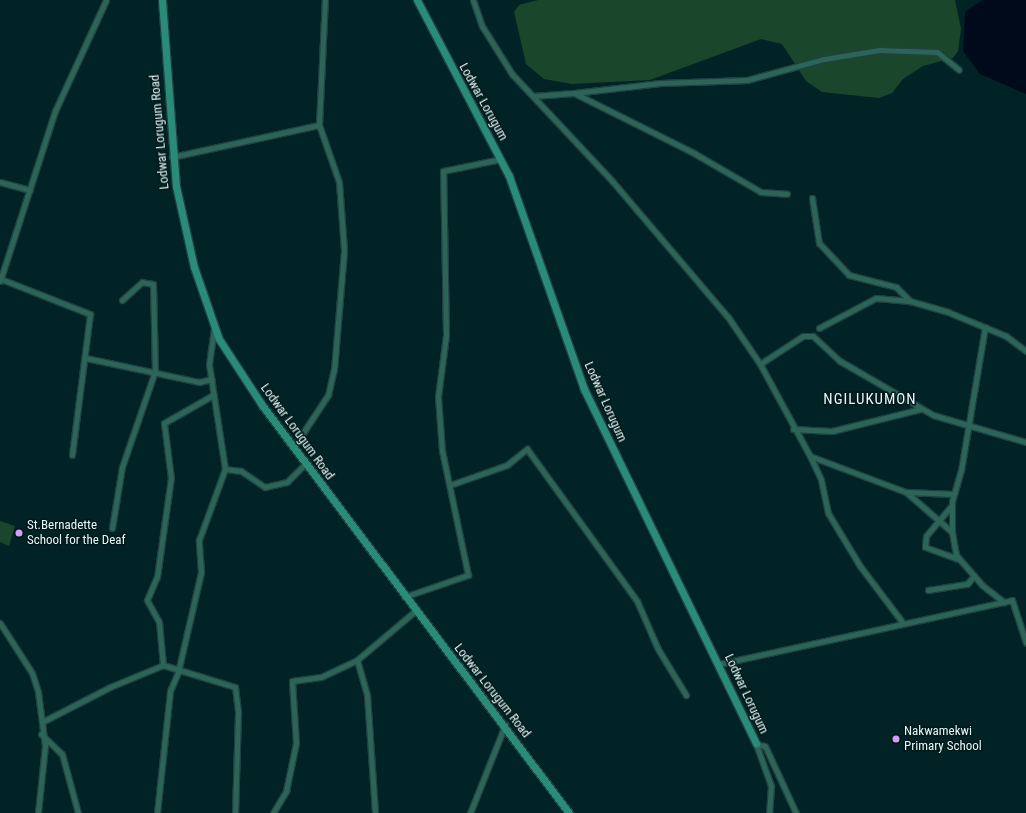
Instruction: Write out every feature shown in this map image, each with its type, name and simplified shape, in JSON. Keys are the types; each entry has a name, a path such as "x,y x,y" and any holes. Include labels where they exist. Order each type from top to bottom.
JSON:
{"main road":[{"name":"Lodwar Lorugum Road","path":"162,0 172,157 194,267 214,327 236,369 293,448 404,597 505,725 569,813"},
{"name":"Lodwar Lorugum","path":"417,0 517,194 586,394 719,664 756,744"}],"street":[{"path":"72,454 86,358 89,312 0,280 55,111 106,0"},
{"path":"293,448 328,395 334,370 344,250 339,182 319,125 325,0"},
{"path":"472,0 502,59 705,288 760,364 793,428 810,456 821,480 828,513 860,566 903,623"},
{"path":"534,96 660,84 747,80 824,59 880,50 937,52 959,70"},
{"path":"574,93 692,152 761,192 787,194"},
{"path":"172,157 319,125"},
{"path":"404,597 468,575 450,485 438,397 446,335 443,171 500,159"},
{"path":"0,182 30,190"},
{"path":"812,198 819,243 849,275 896,287 910,302"},
{"path":"112,528 122,467 155,372 153,284 142,282 122,300"},
{"path":"819,328 876,298 910,302 985,327 1006,336 1026,351"},
{"path":"157,813 168,704 178,672 201,572 199,540 225,469 209,364 214,327"},
{"path":"985,327 952,505 952,532 960,560 974,576 1004,602"},
{"path":"760,364 803,336 813,336 840,361 921,409 967,427 1026,442"},
{"path":"86,358 199,382 212,379"},
{"path":"163,665 158,622 147,600 157,577 171,478 164,423 213,395"},
{"path":"793,428 832,431 921,409"},
{"path":"450,485 507,465 527,449 637,601 658,649 686,695"},
{"path":"810,456 906,492 954,494"},
{"path":"225,469 241,471 265,486 278,486 306,464"},
{"path":"906,492 938,523 952,532"},
{"path":"952,505 926,536 925,547 960,560"},
{"path":"928,590 967,584 974,576"},
{"path":"719,664 1012,600 1026,643"},
{"path":"273,813 286,791 296,743 292,681 321,677 357,660 415,611"},
{"path":"0,623 32,674 42,722 41,734 45,746 44,776 38,813"},
{"path":"357,660 367,695 375,813"},
{"path":"42,722 110,686 163,665 178,672 234,687 238,713 235,813"},
{"path":"470,813 505,725"},
{"path":"41,734 62,754 78,813"},
{"path":"756,744 765,746 796,813"},
{"name":"Lodwar Lorugum","path":"756,744 771,786 769,813"}],"green space":[{"path":"538,0 955,0 961,29 958,51 953,58 923,66 903,79 892,93 879,98 822,92 806,81 782,44 761,39 650,80 572,84 544,79 526,64 514,12 519,5"},
{"path":"0,521 15,526 9,546 0,542"}],"water":[{"path":"982,0 1026,0 1026,94 980,74 963,51 965,12"}],"place":[{"name":"St.Bernadette School for the Deaf","path":"19,533"},
{"name":"Nakwamekwi Primary School","path":"896,739"}],"district":[{"name":"NGILUKUMON","path":"870,400"}]}
